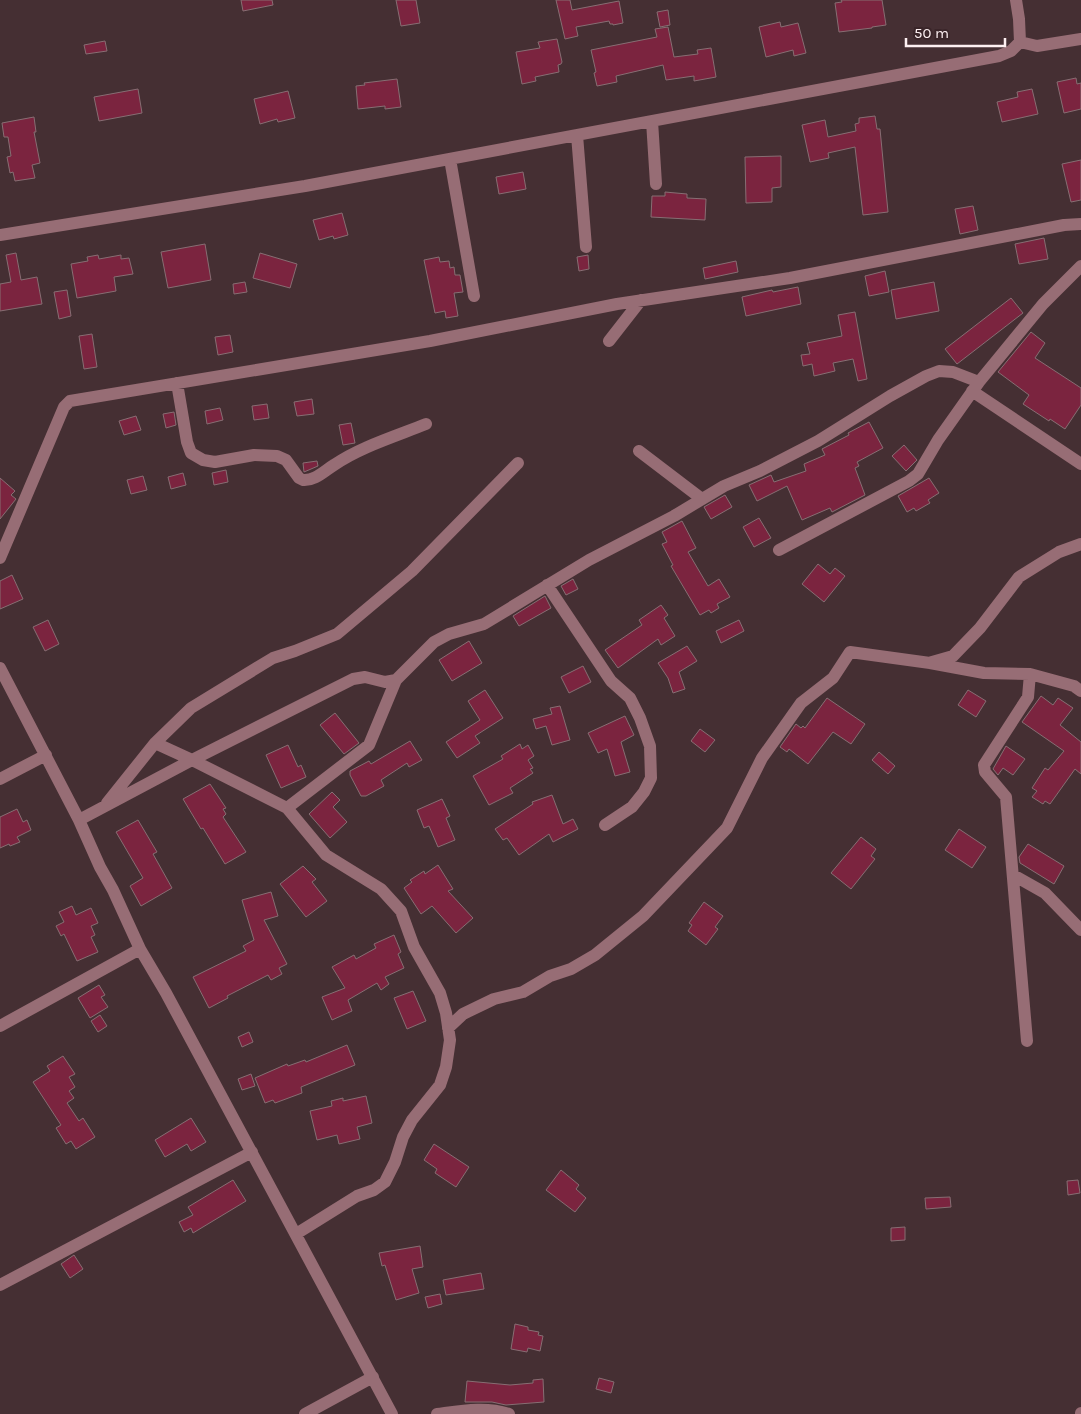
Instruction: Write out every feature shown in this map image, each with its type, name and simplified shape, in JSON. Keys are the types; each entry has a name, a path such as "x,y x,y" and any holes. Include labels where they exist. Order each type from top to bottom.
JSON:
{"street":[{"path":"0,235 305,186 999,56 1011,51 1020,42 1016,0"},
{"path":"1020,42 1037,46 1081,40"},
{"path":"652,121 656,184"},
{"path":"578,135 586,248"},
{"path":"450,159 474,296"},
{"path":"0,558 64,407 70,401 430,341 641,300 790,278 1064,225 1081,224"},
{"path":"779,550 909,481 918,474 938,440 976,386 1043,304 1081,266"},
{"path":"609,341 641,300"},
{"path":"287,808 369,745 396,680 434,642 449,634 484,624 547,585 724,486 760,471 818,441 926,376 939,371 953,372 976,386 1081,464"},
{"path":"177,383 187,442 191,453 203,460 215,462 254,455 277,456 286,460 299,478 303,480 316,477 335,463 351,455 426,424"},
{"path":"639,450 702,499"},
{"path":"104,807 155,744 191,708 273,658 337,634 412,571 518,463"},
{"path":"930,663 953,656 980,628 1019,577 1059,552 1081,544"},
{"path":"547,585 611,680 630,698 640,718 650,746 651,778 644,792 632,807 605,825"},
{"path":"448,1028 463,1014 494,999 523,992 550,976 572,969 595,955 643,916 727,828 762,758 778,735 800,704 833,678 850,652 930,663 984,673 1030,674 1074,686 1081,691"},
{"path":"0,668 79,820 140,949 166,993 374,1377 392,1414"},
{"path":"1028,1041 1006,797 985,772 984,765 1028,697 1030,674"},
{"path":"79,820 192,760 353,679 365,677 384,682 396,680"},
{"path":"155,744 192,760 287,808 326,855 382,889 402,911 414,947 440,993 446,1013 450,1040 446,1067 440,1085 412,1120 385,1182 374,1190 358,1196 296,1234"},
{"path":"0,779 46,755"},
{"path":"1012,875 1045,893 1081,930"},
{"path":"0,1026 140,949"},
{"path":"0,1285 252,1152"},
{"path":"305,1414 374,1377"},
{"path":"437,1414 461,1410 498,1410 509,1414"}],"building":[{"path":"241,0 272,0 273,5 243,11"},
{"path":"396,0 416,0 420,23 401,26"},
{"path":"556,0 570,0 572,10 619,1 623,23 613,25 609,21 576,27 578,36 565,39"},
{"path":"841,0 882,0 886,25 839,32 835,3 842,2"},
{"path":"668,10 670,25 660,27 657,12"},
{"path":"780,22 781,27 798,23 806,53 794,56 793,50 766,57 759,27"},
{"path":"668,27 674,57 698,54 697,50 711,48 716,77 694,81 694,76 666,80 663,65 616,76 617,82 597,86 591,50 657,37 655,29"},
{"path":"557,39 562,62 558,65 559,72 535,77 536,81 522,84 516,52 540,48 538,42"},
{"path":"105,41 107,51 86,54 84,45"},
{"path":"1076,78 1077,84 1081,83 1081,109 1064,113 1057,82"},
{"path":"397,79 401,107 385,109 385,106 358,109 356,86 365,85 364,83"},
{"path":"138,89 142,113 99,121 94,97"},
{"path":"1032,89 1038,114 1002,122 997,102 1018,97 1017,92"},
{"path":"288,91 295,118 278,122 277,119 260,124 254,99"},
{"path":"875,116 877,129 880,129 888,212 863,215 855,147 828,153 829,158 810,162 802,125 825,120 828,137 856,131 855,124 859,123 859,118"},
{"path":"34,117 36,132 34,132 40,163 32,165 35,178 15,181 13,172 10,173 7,157 11,156 8,137 4,137 2,123"},
{"path":"781,156 781,187 772,188 772,202 746,203 745,157"},
{"path":"1081,160 1081,200 1071,202 1062,164"},
{"path":"523,172 526,189 499,194 496,177"},
{"path":"665,192 687,194 687,198 706,199 705,220 651,217 652,196 665,196"},
{"path":"973,206 978,230 960,234 955,209"},
{"path":"342,213 348,235 334,239 333,236 319,240 313,220"},
{"path":"1044,238 1048,259 1019,264 1015,244"},
{"path":"205,244 211,280 168,288 161,252"},
{"path":"16,253 21,280 37,277 42,304 0,311 0,284 11,282 6,255"},
{"path":"260,253 297,264 290,288 253,278"},
{"path":"98,255 99,259 121,255 121,259 129,258 133,274 114,277 116,291 77,298 71,264 88,261 87,257"},
{"path":"588,255 589,269 579,271 577,257"},
{"path":"439,257 440,262 449,261 450,268 454,267 455,275 460,275 463,292 454,293 458,316 446,318 445,311 435,313 424,260"},
{"path":"736,261 738,272 705,279 703,268"},
{"path":"885,271 889,292 869,296 865,276"},
{"path":"245,282 247,292 234,294 233,284"},
{"path":"934,282 939,311 896,319 891,290"},
{"path":"798,287 801,304 746,316 742,297 772,290 773,292"},
{"path":"67,290 71,316 59,319 54,292"},
{"path":"1011,298 1023,313 957,364 945,349"},
{"path":"855,312 867,379 858,381 853,359 833,363 835,371 814,376 812,364 803,366 801,355 810,354 807,343 842,336 838,315"},
{"path":"1031,332 1045,343 1035,358 1081,388 1081,405 1065,429 1023,404 1029,395 998,372"},
{"path":"92,334 97,367 84,369 79,336"},
{"path":"230,335 233,352 218,355 215,337"},
{"path":"312,399 314,414 297,416 294,402"},
{"path":"267,404 269,418 254,420 252,406"},
{"path":"220,408 223,420 207,424 205,411"},
{"path":"174,412 176,425 166,428 163,414"},
{"path":"136,416 141,430 124,435 119,421"},
{"path":"869,422 883,448 857,462 859,466 855,468 865,495 832,512 830,508 802,520 787,486 757,501 749,485 771,475 774,482 806,471 804,464 825,455 822,449"},
{"path":"351,423 355,443 343,445 339,425"},
{"path":"904,445 917,460 906,471 892,456"},
{"path":"317,461 318,466 304,472 303,463"},
{"path":"226,470 228,482 214,485 212,473"},
{"path":"183,473 186,485 171,489 168,477"},
{"path":"143,476 147,490 131,494 127,480"},
{"path":"0,478 15,491 11,495 16,499 0,519"},
{"path":"929,478 939,493 928,500 930,503 916,511 914,508 907,512 898,496"},
{"path":"725,495 732,507 711,519 704,507"},
{"path":"759,518 771,538 754,547 743,527"},
{"path":"682,521 696,548 688,552 708,586 719,579 730,597 717,604 719,608 711,613 709,610 700,615 671,566 673,565 662,544 667,542 662,532"},
{"path":"818,564 830,574 835,568 845,576 824,602 802,584"},
{"path":"12,575 23,599 0,609 0,581"},
{"path":"573,579 578,589 566,595 561,586"},
{"path":"545,596 551,608 519,626 513,616"},
{"path":"661,605 668,615 664,618 675,636 661,645 658,639 618,668 605,650 642,625 639,620"},
{"path":"48,620 59,644 45,651 33,627"},
{"path":"739,620 744,631 721,643 716,631"},
{"path":"469,641 482,663 452,681 439,660"},
{"path":"687,646 697,661 679,672 685,689 673,693 668,678 658,663"},
{"path":"583,666 591,682 569,693 561,677"},
{"path":"485,690 503,718 475,736 480,743 457,758 446,742 480,720 468,701"},
{"path":"968,690 986,701 976,717 958,705"},
{"path":"1041,696 1053,705 1058,698 1073,708 1060,725 1081,742 1081,774 1075,769 1050,804 1045,801 1043,804 1032,797 1037,791 1032,788 1045,768 1048,770 1064,751 1022,722"},
{"path":"827,698 865,724 851,744 833,732 808,764 789,749 787,752 780,747 796,724 801,728 803,726 805,728"},
{"path":"560,706 570,740 552,745 546,726 536,729 533,719 552,714 550,708"},
{"path":"335,713 359,743 344,754 320,725"},
{"path":"625,716 634,735 621,742 630,772 615,776 607,749 598,753 588,733"},
{"path":"700,729 715,740 705,752 691,741"},
{"path":"410,741 422,760 409,767 407,763 381,780 384,786 366,796 361,796 350,775 350,771 369,761 371,764"},
{"path":"520,744 522,749 528,745 534,756 528,760 533,768 530,769 533,773 510,788 513,793 489,805 473,776 503,759 501,756"},
{"path":"288,745 298,767 301,765 306,777 281,788 266,755"},
{"path":"1006,746 1025,759 1013,775 1003,768 998,775 993,769"},
{"path":"879,752 895,766 888,774 872,760"},
{"path":"210,784 226,808 223,809 226,814 223,817 246,852 225,864 183,799"},
{"path":"332,792 340,800 333,807 347,822 330,838 309,814"},
{"path":"552,795 563,824 573,819 578,829 553,842 549,834 519,855 507,838 503,840 495,829 533,804 532,802"},
{"path":"442,799 450,816 446,818 455,840 438,847 429,826 424,828 417,810"},
{"path":"17,809 23,822 27,820 31,830 17,837 20,842 0,848 0,817"},
{"path":"138,820 157,852 153,854 172,888 141,906 130,886 143,878 116,832"},
{"path":"959,829 986,847 972,868 945,850"},
{"path":"861,837 876,849 871,856 875,859 851,889 831,873"},
{"path":"1028,844 1064,866 1054,884 1020,863 1019,857"},
{"path":"438,865 453,889 448,891 473,918 456,933 432,906 421,914 404,888 412,882 410,880 424,871 425,874"},
{"path":"303,866 316,879 312,882 327,901 306,917 280,884"},
{"path":"271,892 278,916 264,920 287,964 279,968 282,974 271,980 268,975 227,996 228,998 209,1008 193,977 246,951 243,946 254,940 242,900"},
{"path":"704,902 723,916 715,927 718,929 706,945 688,931 692,925 689,923"},
{"path":"72,906 76,915 91,908 98,923 91,926 95,935 91,937 98,952 77,961 64,934 61,936 56,926 64,922 59,912"},
{"path":"394,935 401,952 398,954 404,968 385,977 389,984 381,990 377,983 348,1000 352,1011 332,1020 322,997 345,988 332,967 354,955 356,959 376,948 374,944"},
{"path":"99,985 105,995 101,997 108,1007 90,1018 78,998"},
{"path":"413,991 426,1021 407,1029 394,998"},
{"path":"100,1015 107,1026 98,1032 91,1021"},
{"path":"249,1032 253,1042 242,1047 238,1037"},
{"path":"347,1045 355,1065 301,1087 302,1093 275,1103 273,1100 265,1103 255,1078 287,1064 288,1066 305,1060 306,1062"},
{"path":"63,1056 75,1074 69,1077 75,1087 69,1091 74,1098 67,1103 79,1121 83,1118 95,1137 76,1149 71,1141 66,1144 56,1128 61,1125 33,1082 50,1071 47,1066"},
{"path":"251,1074 255,1086 242,1090 238,1079"},
{"path":"366,1096 372,1123 357,1127 360,1139 339,1144 337,1135 317,1140 310,1111 332,1106 331,1101 343,1098 343,1101"},
{"path":"191,1118 206,1142 191,1151 187,1144 165,1157 155,1140"},
{"path":"434,1144 469,1167 456,1187 435,1173 437,1169 424,1160"},
{"path":"561,1170 579,1185 576,1189 586,1198 575,1212 546,1190"},
{"path":"233,1180 246,1201 193,1233 191,1228 184,1232 179,1222 193,1215 188,1207"},
{"path":"1078,1180 1080,1193 1068,1195 1067,1181"},
{"path":"950,1197 951,1207 926,1209 925,1198"},
{"path":"905,1227 905,1240 891,1241 891,1228"},
{"path":"420,1246 423,1267 412,1269 419,1293 396,1300 385,1265 382,1266 379,1253"},
{"path":"74,1255 83,1269 70,1278 61,1264"},
{"path":"481,1273 484,1289 446,1295 443,1280"},
{"path":"440,1294 442,1304 428,1308 425,1297"},
{"path":"515,1324 528,1327 528,1330 539,1332 538,1335 543,1336 540,1351 528,1348 527,1352 511,1349"},
{"path":"599,1378 614,1382 611,1393 596,1389"},
{"path":"543,1379 544,1402 506,1405 492,1402 465,1402 467,1381 510,1385 533,1383 533,1380"}]}
